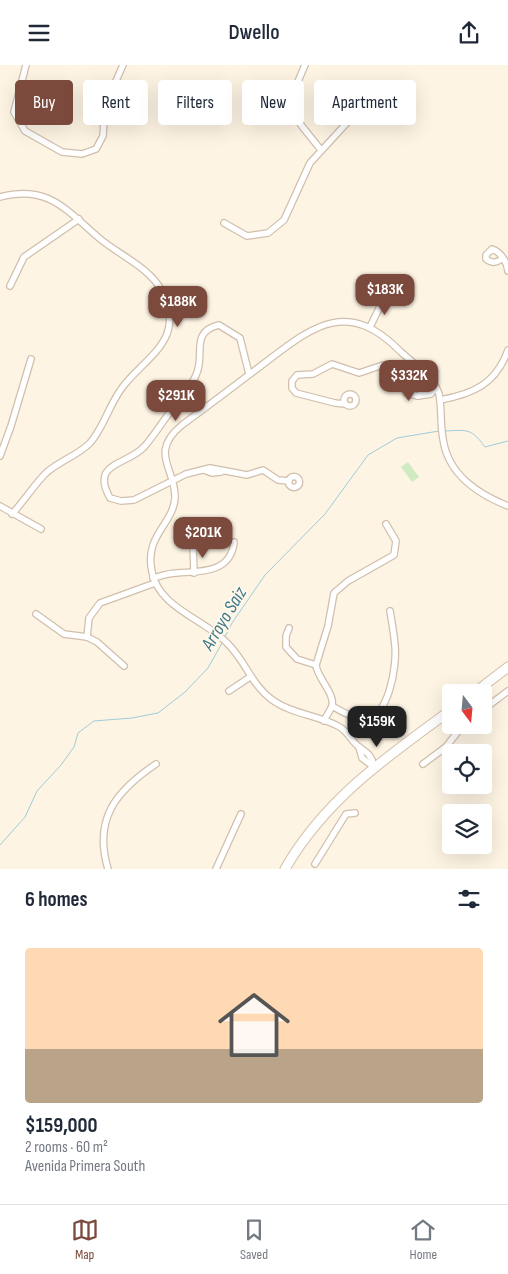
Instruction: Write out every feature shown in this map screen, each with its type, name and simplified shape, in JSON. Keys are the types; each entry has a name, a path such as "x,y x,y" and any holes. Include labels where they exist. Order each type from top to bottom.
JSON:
{"main road":[{"path":"486,684 508,667"},
{"path":"285,869 307,835 335,802 374,767 442,716"}],"street":[{"path":"26,65 14,112 25,131 62,152 82,154 96,149 103,136 106,106 123,65"},
{"path":"299,80 306,65"},
{"path":"301,125 321,150"},
{"path":"224,223 247,236 268,233 284,220 310,163 347,125"},
{"path":"0,197 24,194 39,195 54,200 79,219 114,251 138,266 156,283 162,292 168,313 166,335 156,354 124,385 91,441 80,452 46,473 12,514"},
{"path":"10,287 24,257 79,219"},
{"path":"503,258 508,271"},
{"path":"370,327 385,296"},
{"path":"374,767 370,754 359,747 343,729 276,703 250,677 227,642 171,602 154,580 151,550 156,535 174,503 165,454 174,432 298,337 318,326 348,322 370,327 389,340 436,387 440,400 442,439 451,463 464,480 484,496 508,506"},
{"path":"249,374 240,338 219,325 209,327 200,339 198,369 193,382 143,448 108,469 104,477 105,489 110,498 121,501 134,500 171,481 190,473 204,470 212,473 221,471 247,475 262,470 278,480 289,481"},
{"path":"440,400 472,393 478,389 490,380 504,361 508,350"},
{"path":"0,456 31,359"},
{"path":"345,403 335,403 298,394 293,390 292,381 297,375 313,374 332,364 359,373 383,365 390,365 398,371 404,391 410,396 418,396 427,388 436,387"},
{"path":"0,506 41,529"},
{"path":"324,721 332,706 331,697 317,671 316,665 334,593 348,581 394,555 396,541 386,524"},
{"path":"87,637 91,615 100,603 175,573 205,572 216,567 230,555 234,542"},
{"path":"193,545 194,573"},
{"path":"332,706 362,719 376,716 383,709 395,654 390,611"},
{"path":"36,613 64,634 87,637 103,646 124,666"},
{"path":"289,628 286,636 286,647 297,659 316,665"},
{"path":"229,691 250,677"},
{"path":"492,703 508,691"},
{"path":"448,744 456,734"},
{"path":"423,764 442,750"},
{"path":"108,869 104,836 108,816 117,797 132,780 156,764"},
{"path":"335,802 346,814"},
{"path":"346,814 356,813"},
{"path":"216,869 241,814"},
{"path":"315,864 346,814"}],"green space":[{"path":"408,462 419,477 412,482 401,467"}],"waterway":[{"name":"Arroyo Saiz","path":"225,637 232,623 265,575 325,514 368,455 397,438 439,431"},
{"name":"Arroyo Saiz","path":"445,431 468,431 476,436 485,447 508,441"},
{"name":"Arroyo Saiz","path":"0,845 25,817 37,791 61,765 74,747 78,733 94,721 132,718 158,713 185,692 208,668 222,643"}]}
